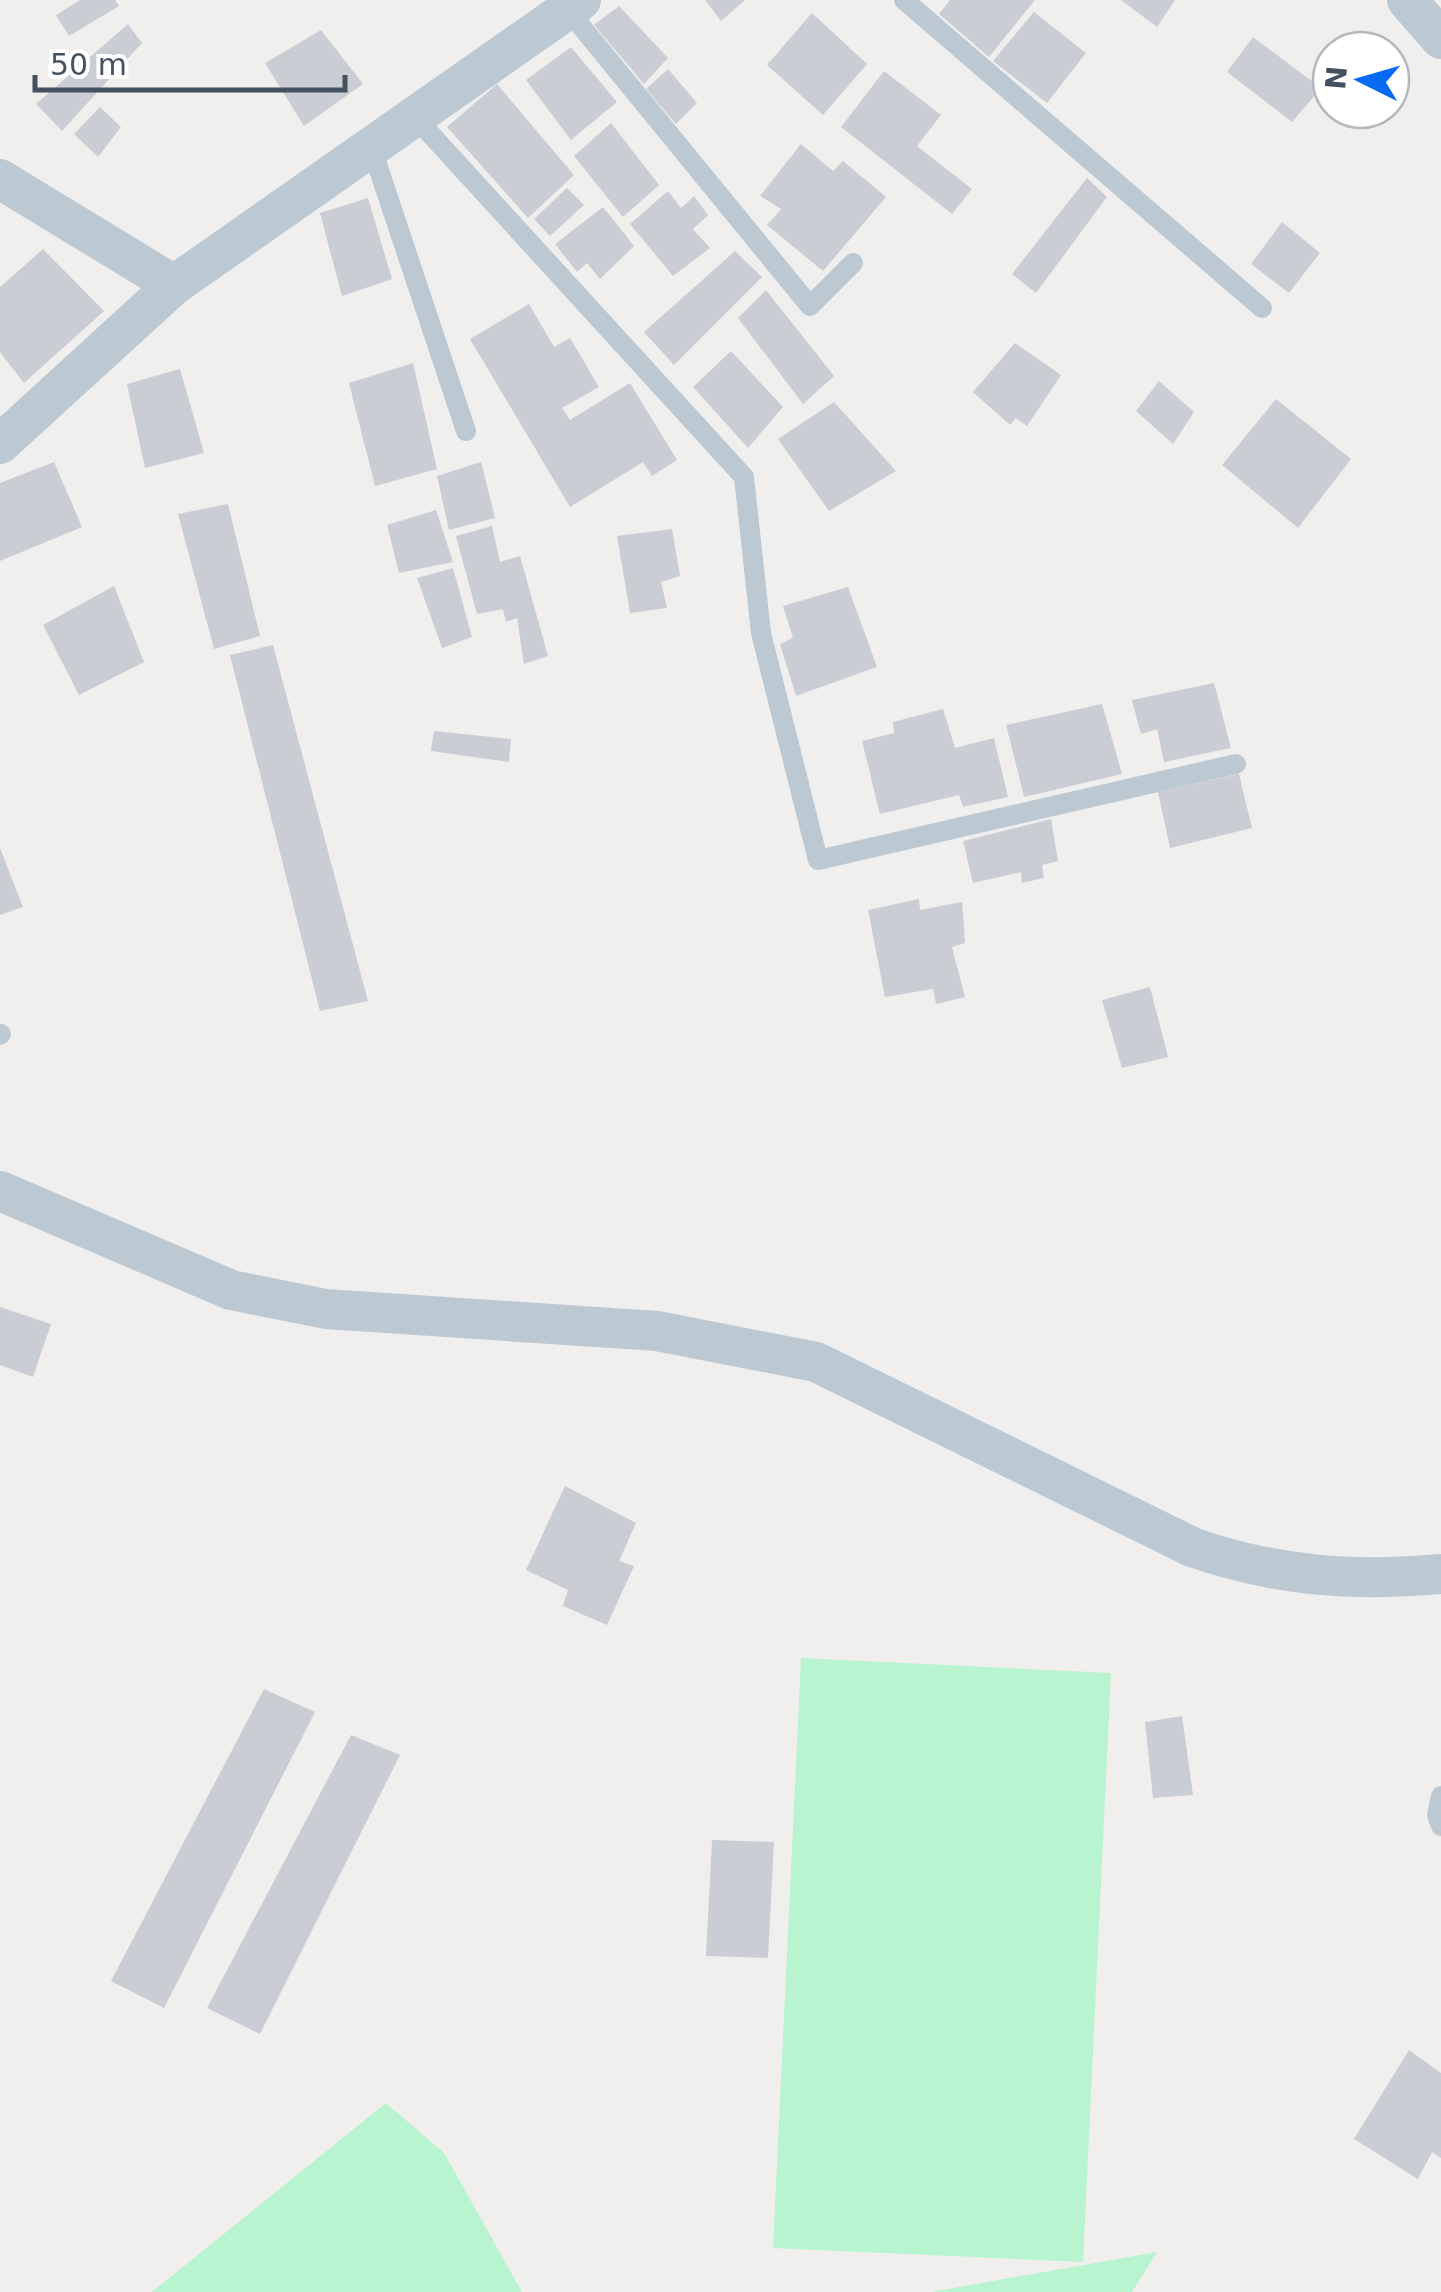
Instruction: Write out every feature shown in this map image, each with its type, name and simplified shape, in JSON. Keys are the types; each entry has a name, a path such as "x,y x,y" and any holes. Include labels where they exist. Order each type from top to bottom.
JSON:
{"street":[{"path":"1407,0 1441,39"},
{"path":"0,444 174,284 574,5"},
{"path":"0,180 174,284"},
{"path":"0,1191 231,1290 277,1302 657,1331 816,1362 1192,1547 1242,1564 1296,1576 1441,1574"}],"lane":[{"path":"904,0 1262,308"},
{"path":"574,5 810,306 853,263"},
{"path":"414,116 744,477 770,680 818,860 1236,764"},
{"path":"372,146 466,431"},
{"path":"1441,1796 1441,1826"}],"green space":[{"path":"801,1658 1111,1673 1083,2262 773,2248"},
{"path":"386,2103 444,2153 522,2292 152,2292"},
{"path":"1157,2252 1132,2292 931,2292"}],"building":[{"path":"80,0 115,0 119,6 69,36 56,15"},
{"path":"705,0 745,0 721,21"},
{"path":"950,0 1035,0 989,57 939,14"},
{"path":"1121,0 1175,0 1157,27"},
{"path":"619,6 668,58 644,84 594,25"},
{"path":"1034,12 1086,53 1047,103 993,61"},
{"path":"812,13 867,64 823,115 767,65"},
{"path":"128,24 142,43 62,131 36,104"},
{"path":"321,30 363,84 304,126 265,63"},
{"path":"1253,37 1311,80 1311,100 1292,122 1227,72"},
{"path":"571,47 617,102 571,140 526,80"},
{"path":"668,69 697,103 676,124 646,89"},
{"path":"884,71 941,115 917,146 972,189 952,214 841,127"},
{"path":"497,84 574,175 528,218 447,127"},
{"path":"100,107 121,127 98,157 74,134"},
{"path":"611,123 659,185 623,217 574,156"},
{"path":"801,144 833,171 843,161 886,197 823,271 767,225 781,209 760,196"},
{"path":"1087,178 1107,197 1036,293 1012,274"},
{"path":"567,188 584,205 550,236 534,219"},
{"path":"668,191 681,208 694,196 708,215 693,229 710,248 673,276 630,224"},
{"path":"368,198 392,279 342,296 320,213"},
{"path":"603,207 634,246 600,279 587,263 577,272 555,244"},
{"path":"1282,222 1320,253 1289,293 1251,264"},
{"path":"43,249 104,311 24,383 0,352 0,287"},
{"path":"735,251 762,277 674,365 644,332"},
{"path":"766,290 834,376 803,404 738,318"},
{"path":"529,304 554,347 570,338 599,387 562,408 570,420 630,383 677,460 652,476 643,462 570,507 470,339"},
{"path":"1015,343 1061,375 1027,426 1016,418 1010,425 973,392"},
{"path":"731,351 783,407 748,448 693,387"},
{"path":"413,363 437,469 375,486 349,383"},
{"path":"180,369 204,453 145,468 127,384"},
{"path":"1159,381 1194,412 1173,444 1136,411"},
{"path":"1276,399 1351,459 1298,528 1222,465"},
{"path":"834,402 896,471 829,511 778,439"},
{"path":"54,462 82,527 0,561 0,483"},
{"path":"481,462 495,518 449,530 437,476"},
{"path":"228,504 260,636 214,649 178,514"},
{"path":"436,510 453,562 399,573 387,525"},
{"path":"492,526 500,562 520,556 548,656 524,664 517,618 506,622 503,609 477,614 456,536"},
{"path":"672,529 680,576 661,582 667,608 630,613 617,536"},
{"path":"453,568 472,637 442,648 417,578"},
{"path":"114,586 144,662 79,695 43,625"},
{"path":"848,587 877,667 796,696 780,644 793,638 783,606"},
{"path":"273,645 368,1001 320,1011 230,655"},
{"path":"1214,683 1231,748 1164,762 1157,729 1141,734 1132,700"},
{"path":"1102,704 1122,774 1024,797 1006,725"},
{"path":"943,709 955,748 994,738 1008,797 963,807 959,795 880,814 862,741 894,733 893,722"},
{"path":"434,731 511,739 509,762 431,751"},
{"path":"1239,774 1252,828 1170,848 1158,792"},
{"path":"1051,819 1058,861 1042,865 1044,878 1022,883 1021,872 973,883 963,841"},
{"path":"0,848 23,907 0,915"},
{"path":"919,899 920,910 962,902 965,943 952,947 965,997 936,1004 933,989 885,997 868,910"},
{"path":"1150,987 1168,1057 1122,1068 1102,1000"},
{"path":"0,1307 51,1324 33,1377 0,1365"},
{"path":"565,1486 636,1523 619,1561 634,1566 607,1625 563,1606 568,1590 526,1570"},
{"path":"264,1689 315,1712 164,2008 111,1981"},
{"path":"1182,1716 1193,1795 1153,1798 1145,1722"},
{"path":"351,1735 400,1755 260,2034 207,2008"},
{"path":"712,1840 774,1842 768,1958 706,1956"},
{"path":"1409,2050 1441,2073 1441,2158 1432,2152 1418,2179 1354,2139"}]}
